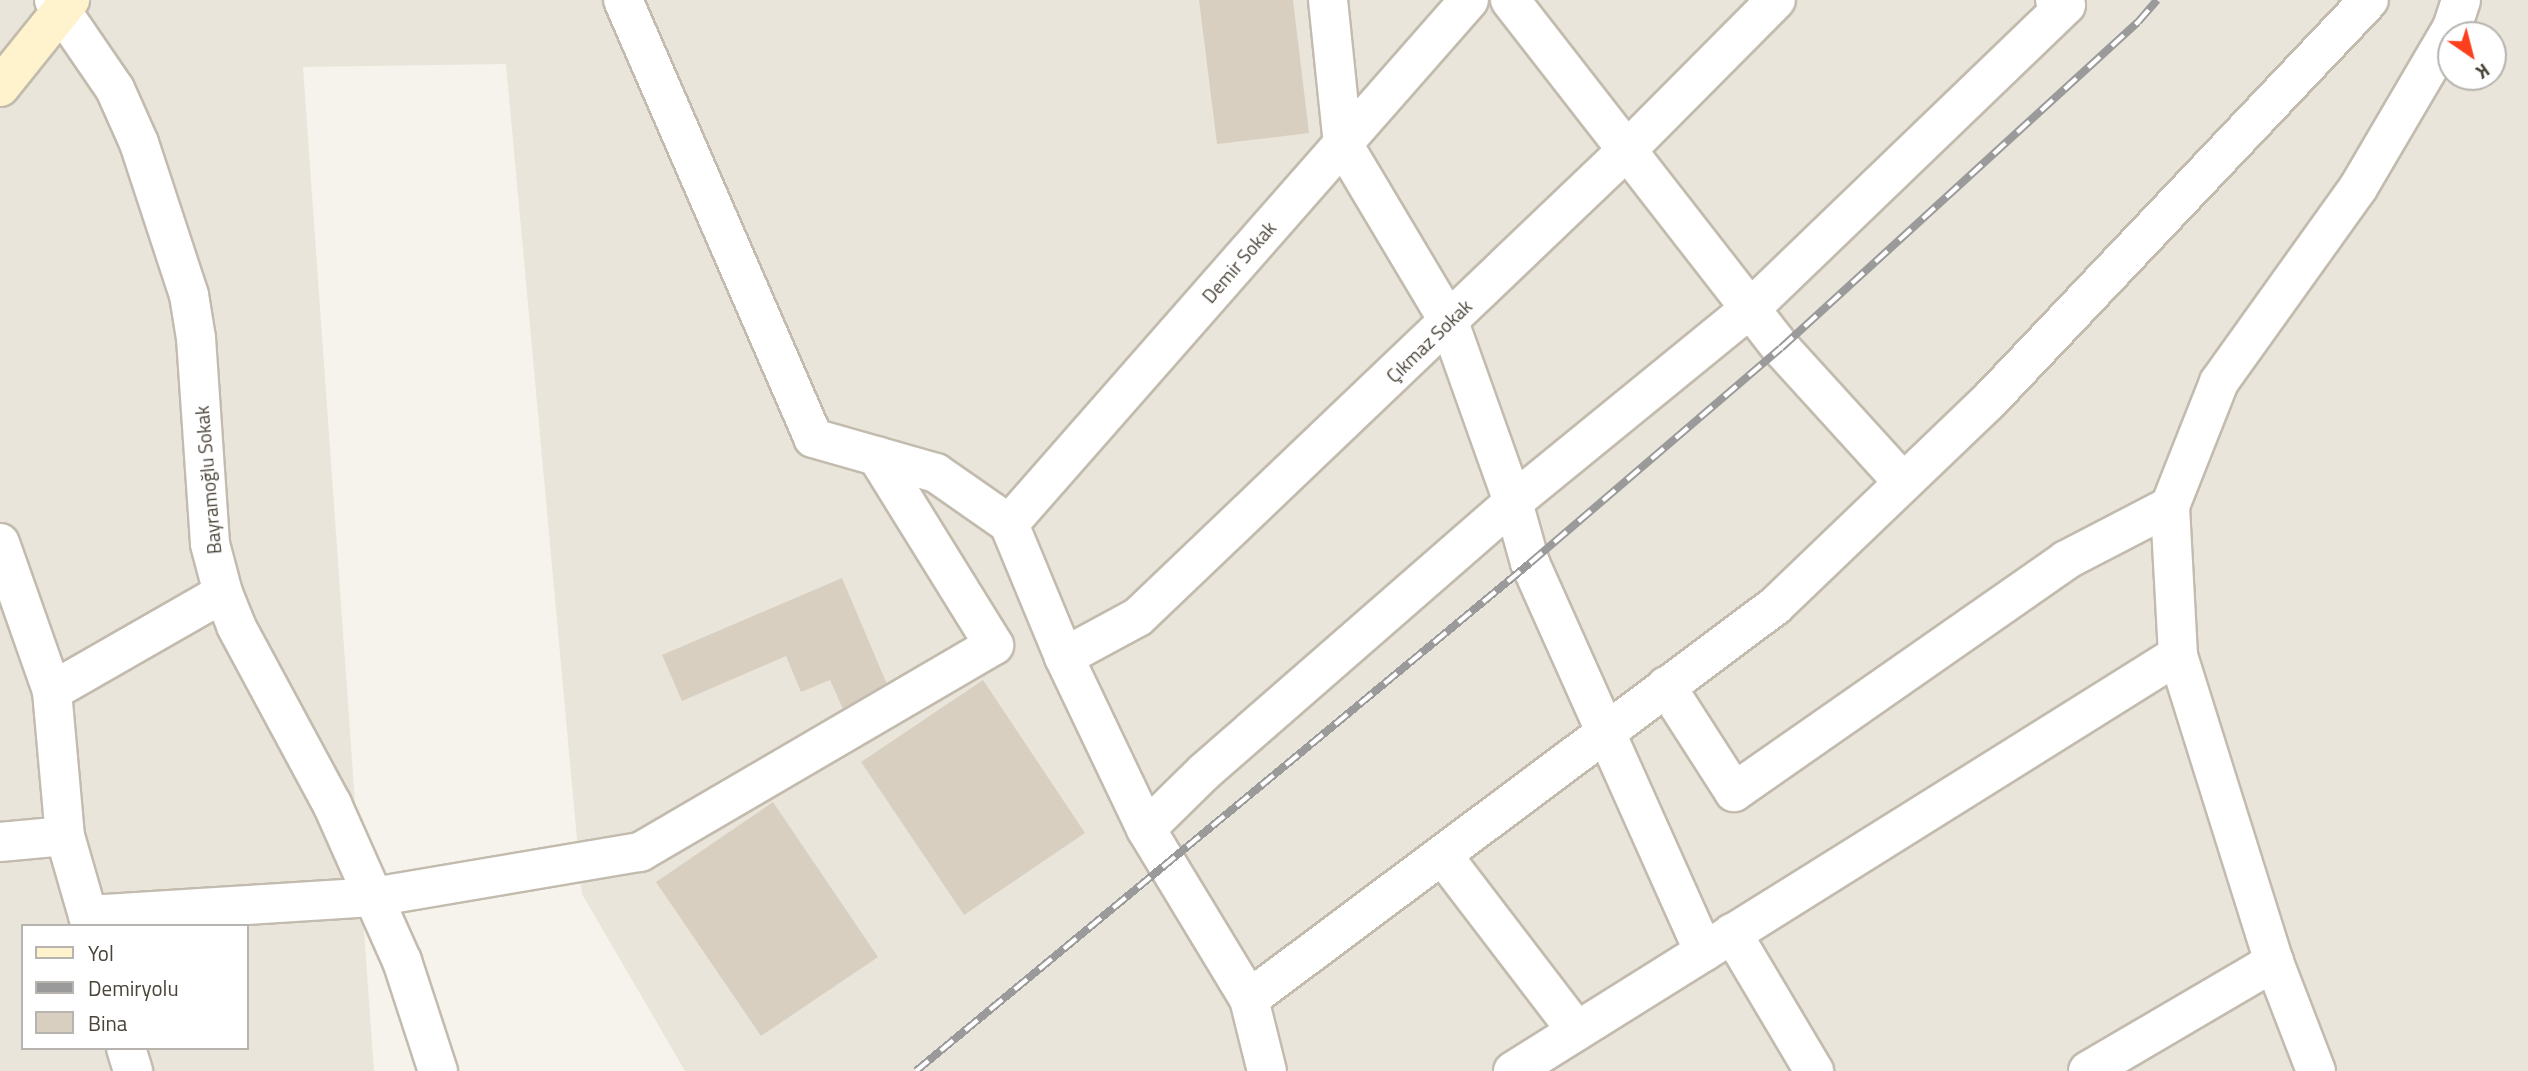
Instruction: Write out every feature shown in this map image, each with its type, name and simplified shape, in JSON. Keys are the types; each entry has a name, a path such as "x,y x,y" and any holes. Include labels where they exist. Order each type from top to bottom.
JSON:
{"main road":[{"path":"0,87 61,3"}],"street":[{"path":"623,0 813,438 936,473 1009,524 1064,657 1146,829 1249,999 1267,1071"},
{"path":"1328,0 1343,144 1449,322 1513,502 1530,563 1603,732 1718,942 1814,1071"},
{"name":"Demir Sokak","path":"1009,524 1469,0"},
{"path":"1510,0 1625,152 1750,309 1902,481"},
{"name":"Çıkmaz Sokak","path":"1064,657 1138,617 1625,152 1776,0"},
{"path":"1249,999 1774,606 1902,481 1989,401 2369,0"},
{"path":"2316,1071 2274,962 2178,655 2170,506 2219,382 2358,188 2452,29 2461,0"},
{"name":"Bayramoğlu Sokak","path":"61,3 114,89 139,143 189,295 196,338 210,544 223,593 236,626 332,804 402,961 438,1071"},
{"path":"1146,829 1204,772 1513,502 1750,309 2061,3"},
{"path":"0,543 52,691 65,836 89,920 373,897 640,852 994,645 877,456"},
{"path":"1666,686 1734,792 2066,560 2170,506"},
{"path":"52,691 223,593"},
{"path":"1513,1071 2178,655"},
{"path":"0,842 65,836"},
{"path":"1443,856 1577,1031"},
{"path":"2088,1071 2274,962"},
{"path":"127,1050 133,1071"}],"shaded area":[{"path":"0,0 2528,0 2528,1071 685,1071 582,894 506,64 303,67 374,1071 0,1071"}],"building":[{"path":"1199,0 1293,0 1309,133 1217,144"},
{"path":"842,578 889,689 843,709 830,680 801,692 786,656 682,701 662,655"},
{"path":"983,680 1085,833 964,915 861,762"},
{"path":"773,802 878,957 761,1036 656,882"}],"railway":[{"path":"916,1071 1530,563 1781,348 2138,22 2157,0"}]}
